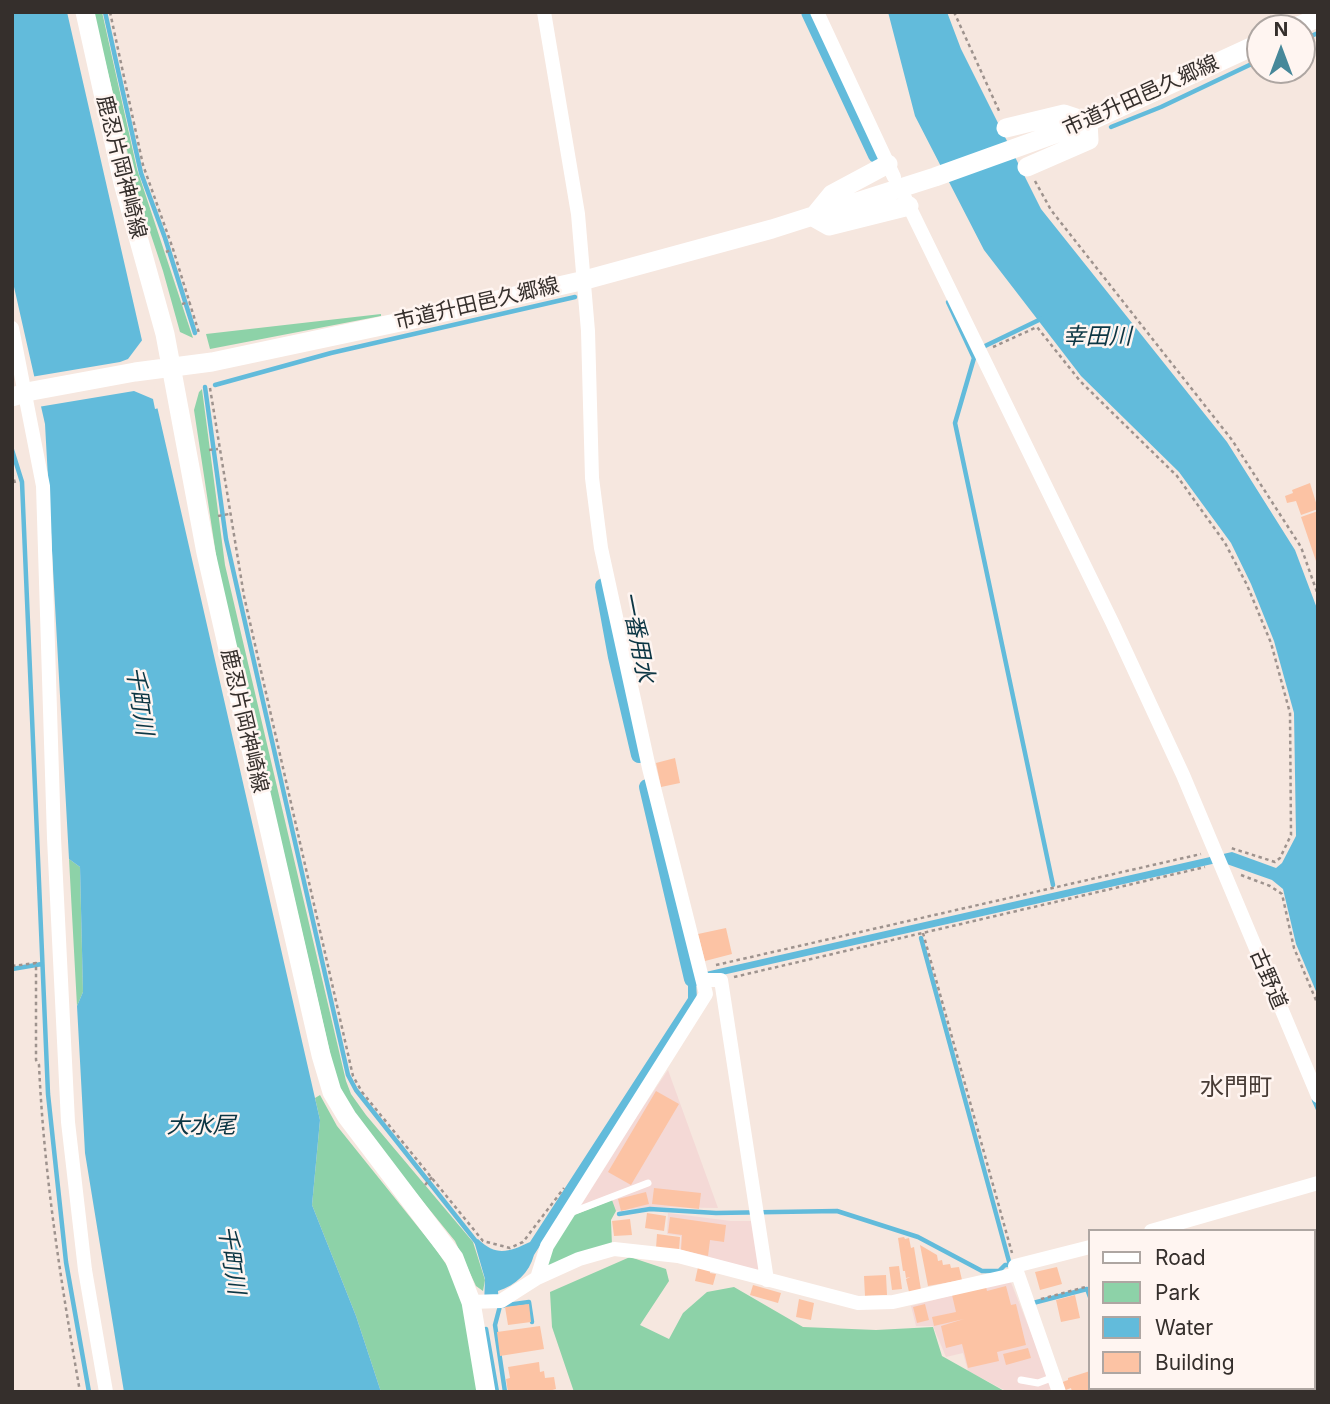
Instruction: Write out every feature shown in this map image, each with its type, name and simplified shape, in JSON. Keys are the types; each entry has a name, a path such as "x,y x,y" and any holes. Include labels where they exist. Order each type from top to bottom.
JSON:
{"street":[{"name":"鹿忍片岡神崎線","path":"85,12 163,368 321,1055 332,1092 347,1117 454,1258 478,1302 486,1392"},
{"path":"537,1279 547,1246 706,994 649,768 601,548 592,478 585,280 578,214 544,12"},
{"path":"817,12 891,171 832,194 813,217 829,226 907,202"},
{"name":"市道升田邑久郷線","path":"23,394 163,368 212,362 585,280 813,217 1088,122 1246,49"},
{"path":"1006,128 1064,114 1088,122 1089,140 1027,167"},
{"name":"古野道","path":"907,202 1112,622 1183,775 1318,1096"},
{"path":"12,328 43,486 54,838 68,1122 85,1270 106,1392"},
{"path":"702,976 721,980 767,1280"},
{"path":"1158,1229 1318,1183"},
{"path":"478,1302 501,1301 537,1279 579,1259 614,1250 678,1256 858,1303 893,1302 1016,1270 1088,1248"},
{"path":"1016,1270 1059,1392"}],"lane":[{"path":"566,1215 648,1183"},
{"path":"1021,1380 1038,1383 1054,1377"}],"path":[{"path":"110,12 113,39 141,166 186,303 199,333"},
{"path":"954,12 1006,128"},
{"path":"1027,167 1051,209 1232,440 1301,547 1318,595"},
{"path":"721,980 1218,860 1233,848 1275,862 1280,858 1291,835 1290,713 1271,643 1247,585 1225,543 1177,475 1080,381 1037,327 980,352"},
{"path":"210,388 217,449 242,596 344,1051 353,1076 362,1092 483,1241 510,1248 523,1242 564,1188"},
{"path":"209,450 217,449"},
{"path":"12,473 15,483"},
{"path":"219,516 228,515"},
{"path":"236,598 242,596"},
{"path":"718,964 1218,860 1282,894 1294,948 1318,1005"},
{"path":"923,933 1016,1270"},
{"path":"12,966 36,965 36,1060 39,1065 47,1177 57,1264 80,1392"},
{"path":"426,1185 431,1179"},
{"path":"529,1235 534,1237"},
{"path":"1027,1302 1088,1286"}],"shaded area":[{"path":"668,1070 718,1208 650,1207 616,1211 612,1200 569,1217"},
{"path":"668,1213 731,1221 754,1221 762,1273 680,1252 681,1236 667,1234"},
{"path":"1010,1280 1053,1388 1041,1392 1008,1392 968,1371 963,1353 946,1357 933,1326 916,1326 911,1306"}],"green space":[{"path":"93,12 102,12 137,169 193,338 180,332 139,199"},
{"path":"381,314 210,349 206,334"},
{"path":"202,389 225,565 346,1081 351,1094 366,1115 473,1242 485,1280 483,1291 476,1286 455,1241 355,1118 336,1079 218,568 194,410"},
{"path":"69,859 80,867 83,992 77,1006"},
{"path":"320,1095 337,1126 450,1270 466,1307 480,1392 381,1392 356,1316 312,1205 320,1120 315,1098"},
{"path":"612,1200 616,1211 611,1220 612,1246 549,1268 543,1264 569,1217"},
{"path":"630,1257 666,1269 669,1281 640,1325 669,1339 683,1313 707,1292 734,1287 803,1327 876,1330 933,1327 942,1356 1006,1392 574,1392 552,1327 550,1292"}],"water":[{"name":"大水尾","path":"12,12 67,12 320,1120 312,1205 356,1316 381,1392 124,1392 85,1153 77,1006 83,992 80,867 69,859 45,424 12,278"},
{"name":"幸田川","path":"888,12 947,12 961,49 1041,209 1227,442 1295,550 1318,611 1318,996 1296,944 1283,889 1272,880 1221,862 696,981 697,999 534,1255 529,1267 516,1282 498,1291 499,1305 484,1305 485,1279 474,1241 478,1239 491,1248 503,1251 530,1242 688,998 688,976 1232,852 1276,868 1282,863 1296,836 1294,713 1274,641 1231,543 1179,472 1081,376 984,250 915,116"}],"pier":[{"path":"143,339 159,408 155,409 153,399 134,391 38,407 31,377 120,362 128,359"}],"building":[{"path":"1310,483 1318,509 1301,515 1296,501 1287,503 1285,496"},
{"path":"1318,511 1318,564 1317,564 1301,517"},
{"path":"675,758 680,783 661,787 656,763"},
{"path":"726,928 732,954 705,961 698,934"},
{"path":"656,1091 679,1104 631,1185 608,1172"},
{"path":"654,1188 701,1193 699,1209 652,1204"},
{"path":"646,1192 649,1204 621,1211 618,1199"},
{"path":"647,1213 666,1216 664,1231 645,1228"},
{"path":"670,1217 726,1225 724,1242 710,1240 708,1256 681,1250 682,1235 668,1233"},
{"path":"630,1219 632,1235 614,1236 612,1221"},
{"path":"657,1234 680,1237 679,1251 656,1248"},
{"path":"898,1238 909,1238 911,1248 914,1247 921,1290 909,1292 906,1279 910,1277 906,1278 903,1271"},
{"path":"920,1245 937,1255 938,1261 942,1260 943,1265 959,1267 962,1280 928,1286"},
{"path":"899,1266 902,1289 892,1290 889,1267"},
{"path":"698,1267 716,1274 713,1285 695,1281"},
{"path":"1057,1267 1062,1284 1040,1290 1035,1272"},
{"path":"886,1275 887,1295 865,1296 864,1276"},
{"path":"753,1285 781,1293 778,1303 750,1295"},
{"path":"1006,1286 1011,1305 1016,1304 1026,1345 997,1352 999,1361 968,1368 962,1344 946,1348 941,1326 964,1319 934,1326 932,1317 956,1312 952,1295 986,1287 987,1291"},
{"path":"1075,1295 1080,1318 1061,1322 1056,1300"},
{"path":"799,1299 814,1303 811,1320 796,1317"},
{"path":"529,1304 531,1322 508,1325 505,1307"},
{"path":"925,1304 929,1320 917,1323 913,1307"},
{"path":"540,1326 544,1349 500,1356 497,1332"},
{"path":"1028,1348 1031,1358 1006,1365 1003,1354"},
{"path":"539,1362 540,1372 544,1371 545,1378 554,1377 556,1389 545,1392 508,1392 508,1367"},
{"path":"1088,1372 1090,1390 1072,1392 1071,1388 1063,1391 1060,1383"}],"waterway":[{"path":"105,12 141,173 195,333"},
{"path":"809,12 876,155"},
{"path":"1111,127 1161,107 1246,67"},
{"path":"215,385 331,353 575,297"},
{"path":"948,302 974,358 955,423 1053,885"},
{"path":"985,346 1041,319"},
{"path":"205,387 226,539 348,1075 356,1090 478,1244"},
{"path":"12,450 22,482 48,1094 66,1262 89,1392"},
{"name":"一番用水","path":"603,586 639,755"},
{"name":"一番用水","path":"647,787 692,979"},
{"path":"619,1214 650,1209 716,1213 837,1211 918,1237 982,1271 999,1271 1005,1265 1010,1265 921,938"},
{"path":"12,969 42,964"},
{"path":"1314,1100 1318,1109"},
{"path":"1033,1303 1087,1289 1088,1292"},
{"path":"505,1392 495,1325 500,1306 529,1302 532,1322"},
{"path":"486,1329 497,1392"}],"district":[{"name":"水門町","path":"1236,1088"}],"water label":[{"name":"千町川","path":"139,701"},
{"name":"千町川","path":"231,1260"}]}
